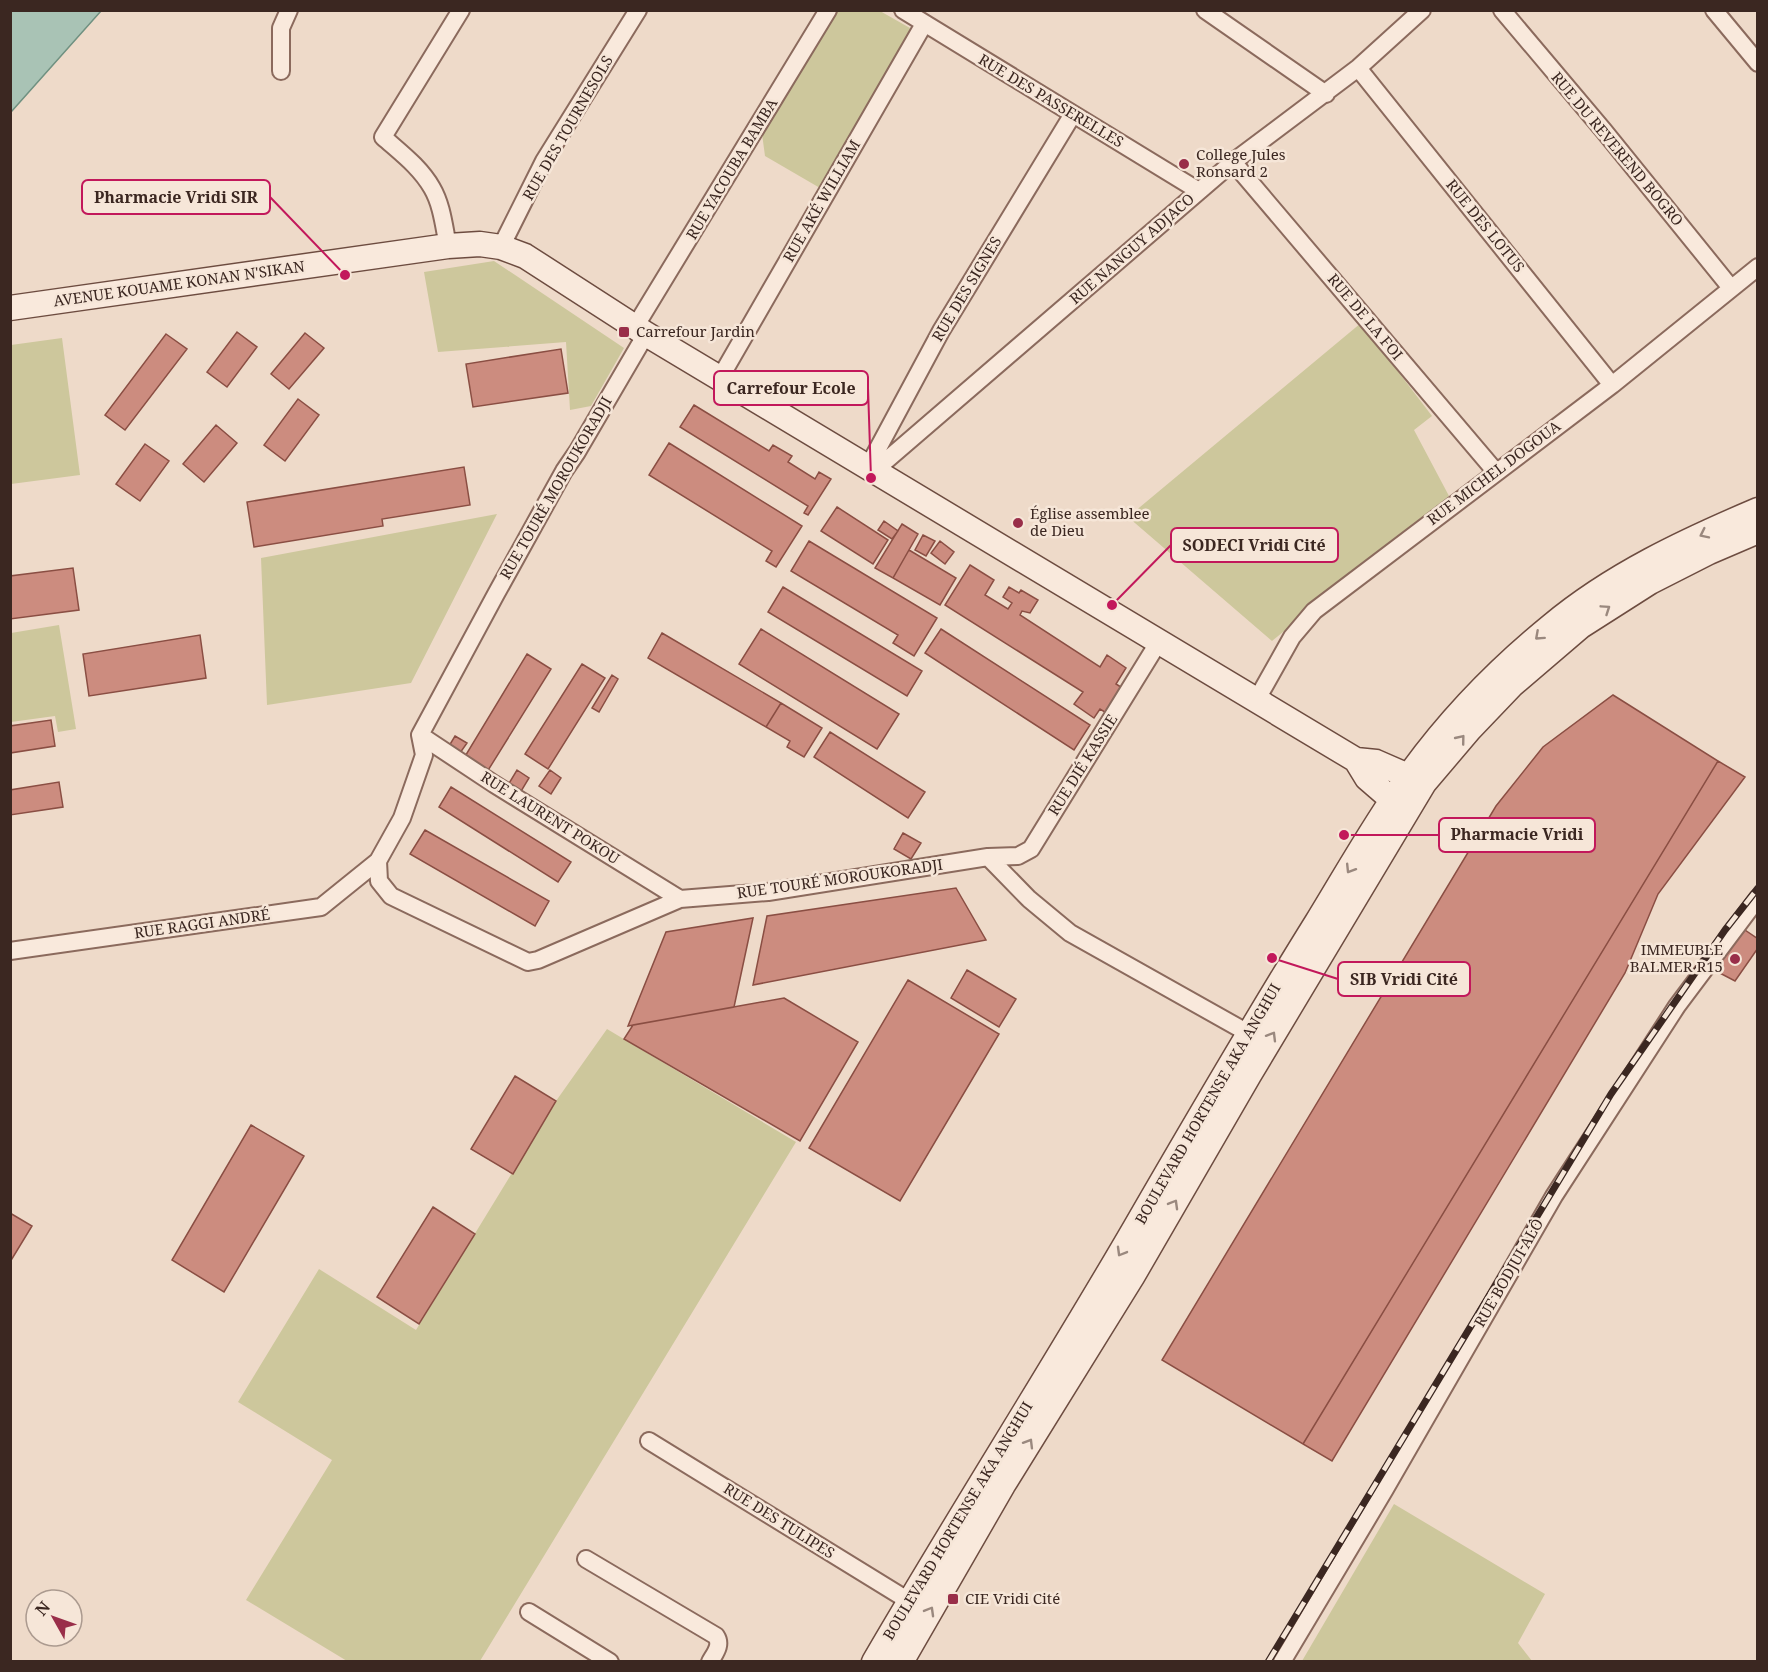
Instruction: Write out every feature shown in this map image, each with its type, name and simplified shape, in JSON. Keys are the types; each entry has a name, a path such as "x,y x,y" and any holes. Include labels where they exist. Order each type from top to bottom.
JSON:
{"main road":[{"name":"AVENUE KOUAME KONAN N'SIKAN","path":"10,308 448,246 480,244 501,247 525,256 640,331 1356,760 1376,762 1416,780"},
{"name":"BOULEVARD HORTENSE AKA ANGHUI","path":"874,1662 1092,1302 1248,1033 1416,780 1443,732 1474,697 1550,626 1588,597 1641,565 1715,528 1758,510"},
{"name":"BOULEVARD HORTENSE AKA ANGHUI","path":"1416,780 1512,685 1581,626 1650,582 1709,552 1758,531"},
{"name":"AVENUE KOUAME KONAN N'SIKAN","path":"1356,760 1367,778 1399,806"},
{"name":"BOULEVARD HORTENSE AKA ANGHUI","path":"901,1662 1003,1485 1132,1276 1249,1075 1399,806"}],"street":[{"path":"281,71 281,28 289,10"},
{"path":"448,246 440,208 432,189 416,167 383,137 461,10"},
{"name":"RUE DES TOURNESOLS","path":"501,247 544,161 638,10"},
{"name":"RUE YACOUBA BAMBA","path":"640,331 828,10"},
{"name":"RUE DES PASSERELLES","path":"903,10 1199,191"},
{"path":"1205,10 1326,94"},
{"name":"RUE NANGUY ADJACO","path":"871,469 1233,162 1359,68 1422,10"},
{"name":"RUE DU REVEREND BOGRO","path":"1502,10 1731,288"},
{"path":"1713,10 1758,63"},
{"name":"RUE AKÉ WILLIAM","path":"720,378 924,24"},
{"name":"RUE DES LOTUS","path":"1359,68 1611,384"},
{"name":"RUE DES SIGNES","path":"871,469 941,330 1073,114"},
{"name":"RUE DE LA FOI","path":"1233,162 1496,472"},
{"name":"RUE MICHEL DOGOUA","path":"1256,701 1292,637 1314,611 1611,384 1758,267"},
{"name":"RUE TOURÉ MOROUKORADJI","path":"420,735 640,331"},
{"name":"RUE DIÉ KASSIE","path":"988,857 1018,856 1031,849 1158,643"},
{"path":"378,861 402,818 417,779 424,755 420,735"},
{"name":"RUE LAURENT POKOU","path":"420,735 494,784 680,899"},
{"path":"988,857 1029,899 1070,933 1248,1033"},
{"name":"RUE TOURÉ MOROUKORADJI","path":"378,861 379,881 391,896 528,962 538,960 680,899 768,892 988,857"},
{"name":"RUE RAGGI ANDRÉ","path":"10,951 321,907 378,861"},
{"name":"RUE BODJUI ALÔ","path":"1282,1662 1384,1491 1554,1196 1677,1005 1758,898"},
{"name":"RUE DES TULIPES","path":"649,1441 909,1601"},
{"path":"586,1559 716,1636 719,1645 710,1662"},
{"path":"530,1612 610,1662"}],"shaded area":[{"path":"10,11 101,11 11,112"},
{"path":"823,11 880,11 917,32 820,188 765,156 760,119"},
{"path":"494,261 624,348 591,406 570,410 566,342 438,352 424,272"},
{"path":"1361,323 1432,416 1414,430 1449,496 1272,641 1128,517"},
{"path":"62,338 80,475 11,484 11,345"},
{"path":"497,514 411,683 267,705 261,558"},
{"path":"59,625 76,729 58,732 55,716 11,722 11,633"},
{"path":"607,1029 796,1142 480,1661 347,1661 246,1600 332,1460 238,1402 319,1269 416,1330 556,1101"},
{"path":"1394,1504 1545,1594 1518,1643 1532,1661 1302,1661"}],"building":[{"path":"237,332 257,347 227,387 207,372"},
{"path":"305,333 324,348 289,389 271,374"},
{"path":"166,334 187,349 125,430 105,415"},
{"path":"561,349 568,393 473,407 466,364"},
{"path":"298,399 319,415 285,461 264,445"},
{"path":"694,405 769,451 773,445 792,456 788,462 815,479 819,472 831,479 808,515 804,513 808,506 680,427"},
{"path":"216,425 237,443 204,482 183,464"},
{"path":"669,443 802,526 776,567 766,561 772,551 649,475"},
{"path":"145,444 169,461 140,501 116,484"},
{"path":"464,467 470,505 382,519 383,526 254,547 247,502"},
{"path":"837,507 888,540 873,564 821,531"},
{"path":"884,521 898,531 892,539 878,530"},
{"path":"902,524 918,534 893,578 875,568"},
{"path":"923,535 935,541 926,556 915,550"},
{"path":"809,541 937,618 914,656 893,643 898,635 791,571"},
{"path":"940,541 954,552 945,564 931,553"},
{"path":"909,550 956,578 940,605 893,578"},
{"path":"970,565 994,580 985,595 1008,609 1012,603 1003,597 1009,587 1019,593 1021,590 1038,600 1030,613 1022,611 1020,615 1100,667 1107,655 1126,668 1116,684 1124,689 1108,714 1100,709 1094,718 1074,704 1083,692 945,605"},
{"path":"73,568 79,610 10,619 10,576"},
{"path":"783,587 922,671 907,696 768,612"},
{"path":"761,629 899,714 877,749 739,664"},
{"path":"941,629 1090,725 1074,750 925,653"},
{"path":"662,633 781,703 766,727 648,658"},
{"path":"200,635 206,678 89,696 83,654"},
{"path":"527,654 551,669 487,772 464,758"},
{"path":"582,664 605,678 548,769 525,754"},
{"path":"612,675 618,679 599,712 592,708"},
{"path":"1613,695 1718,761 1303,1444 1162,1360 1496,806 1543,747"},
{"path":"781,703 822,728 804,757 787,747 790,741 766,727"},
{"path":"51,720 55,746 10,753 10,726"},
{"path":"830,732 925,792 908,818 814,757"},
{"path":"455,736 467,743 460,753 449,746"},
{"path":"1718,761 1745,777 1658,894 1625,973 1332,1461 1303,1444"},
{"path":"517,770 529,778 520,793 508,785"},
{"path":"550,770 561,778 551,794 539,786"},
{"path":"59,782 63,807 10,815 10,790"},
{"path":"451,787 571,862 558,882 439,807"},
{"path":"425,830 549,901 535,926 410,854"},
{"path":"903,833 921,843 911,859 894,849"},
{"path":"956,888 986,940 753,985 767,916"},
{"path":"753,918 734,1007 628,1026 666,932"},
{"name":"IMMEUBLE BALMER R15","path":"1742,928 1758,939 1758,948 1735,981 1712,969"},
{"path":"967,970 1016,999 999,1027 951,998"},
{"path":"908,980 999,1034 900,1201 809,1148"},
{"path":"784,998 858,1042 800,1141 624,1039 633,1025"},
{"path":"515,1076 556,1101 513,1174 471,1149"},
{"path":"251,1125 304,1156 224,1292 172,1260"},
{"path":"433,1207 475,1234 419,1324 377,1297"},
{"path":"10,1213 32,1226 10,1262"}],"railway":[{"path":"1268,1662 1611,1094 1725,930 1758,888"}],"place":[{"name":"College Jules Ronsard 2","path":"1184,164"},
{"name":"Pharmacie Vridi SIR","path":"345,275"},
{"name":"Carrefour Jardin","path":"624,332"},
{"name":"Carrefour Ecole","path":"871,478"},
{"name":"Église assemblee de Dieu","path":"1018,523"},
{"name":"SODECI Vridi Cité","path":"1112,605"},
{"name":"Pharmacie Vridi","path":"1344,835"},
{"name":"SIB Vridi Cité","path":"1272,958"},
{"name":"IMMEUBLE BALMER R15","path":"1735,959"},
{"name":"CIE Vridi Cité","path":"953,1599"}]}
